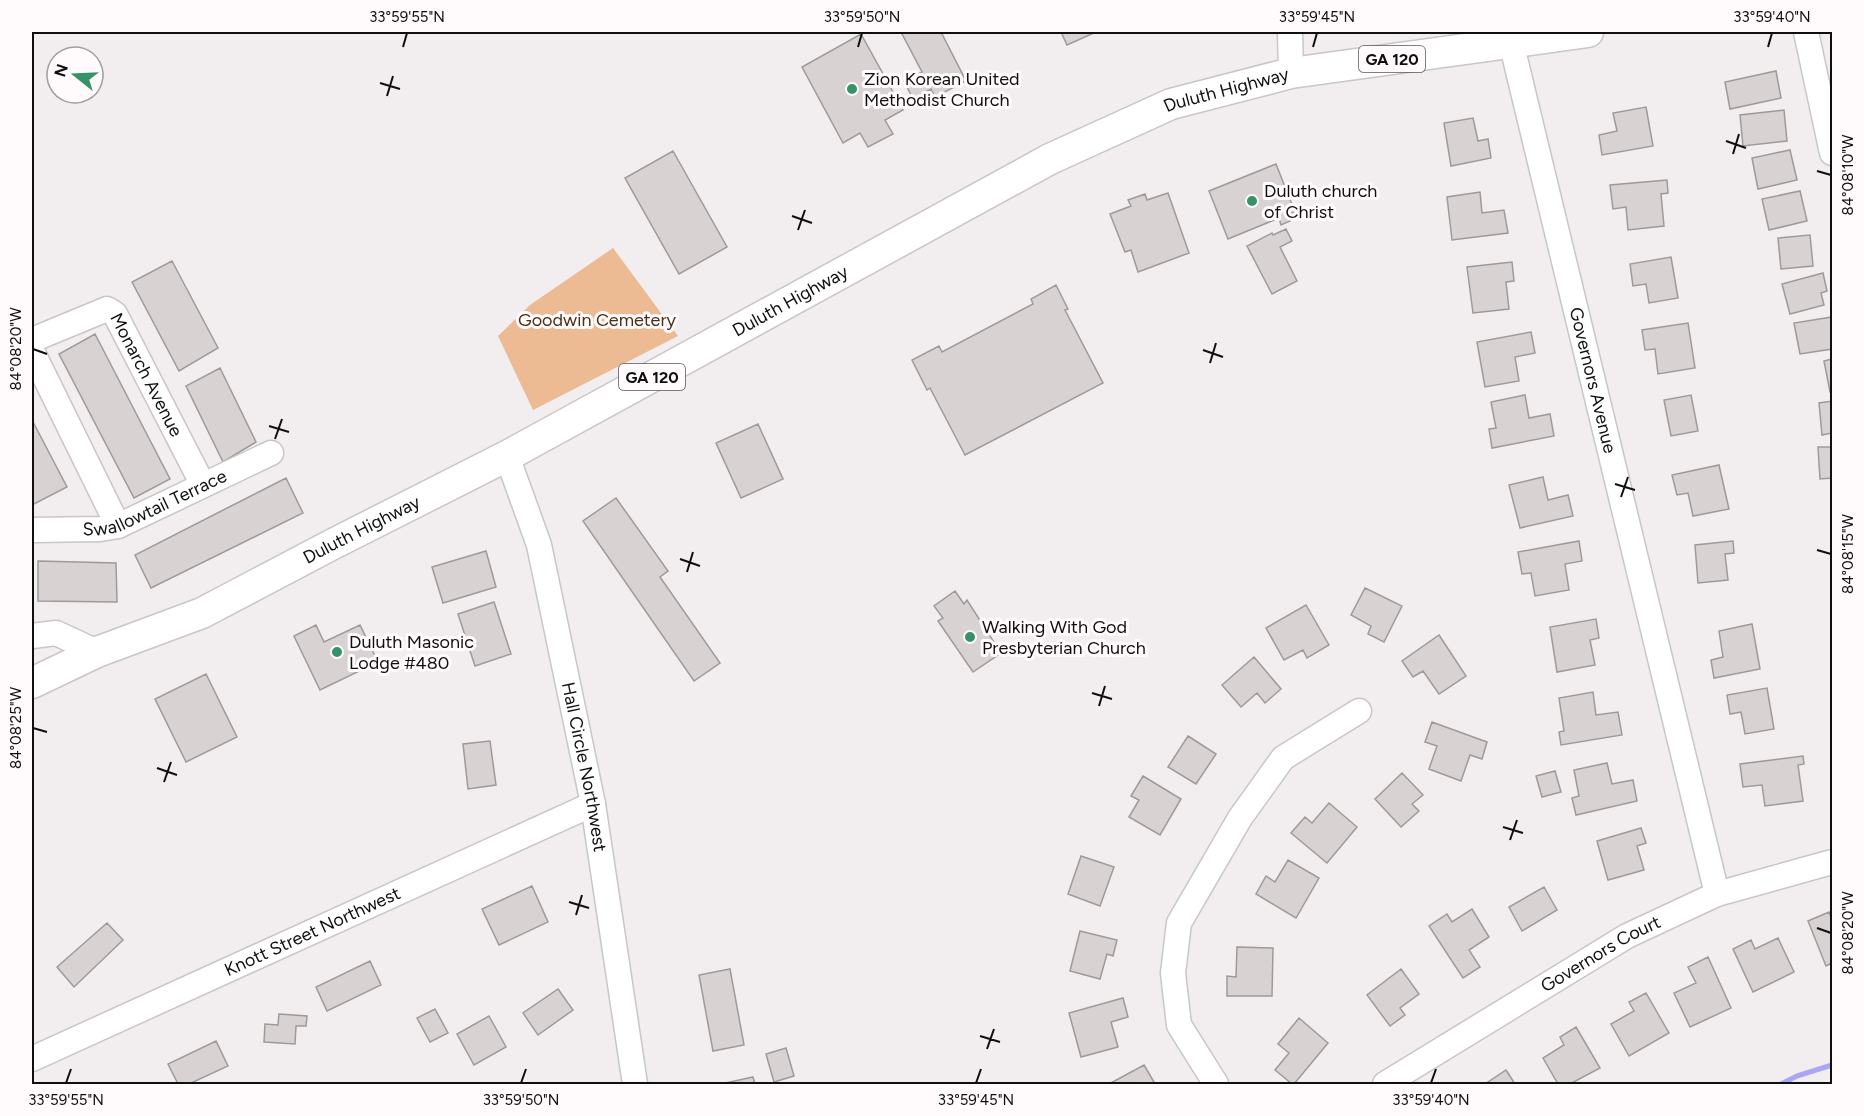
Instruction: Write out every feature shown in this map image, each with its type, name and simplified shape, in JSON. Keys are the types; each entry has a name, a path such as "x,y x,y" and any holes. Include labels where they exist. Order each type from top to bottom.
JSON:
{"main road":[{"name":"Duluth Highway","path":"32,683 97,652 202,613 507,456 1050,159 1171,104 1291,73 1587,32"}],"street":[{"path":"1290,32 1291,73"},
{"path":"1806,32 1833,153"},
{"name":"Governors Avenue","path":"1511,42 1717,894"},
{"name":"Monarch Avenue","path":"32,340 107,309 115,314 203,485"},
{"path":"32,351 118,526"},
{"name":"Swallowtail Terrace","path":"32,530 100,529 118,526 271,453"},
{"name":"Hall Circle Northwest","path":"507,456 539,545 593,804 635,1084"},
{"path":"32,636 56,633 97,652"},
{"path":"1216,1084 1179,1025 1173,973 1179,923 1240,818 1283,758 1359,711"},
{"name":"Knott Street Northwest","path":"32,1059 593,804"},
{"name":"Governors Court","path":"1385,1084 1628,936 1717,894 1833,862"}],"green space":[{"name":"Goodwin Cemetery","path":"613,248 678,336 533,410 498,336 530,305"}],"building":[{"path":"901,32 941,32 966,81 935,97 931,89 913,99 904,81 922,72"},
{"path":"1061,32 1096,32 1067,45"},
{"name":"Zion Korean United Methodist Church","path":"861,34 903,110 885,120 893,134 868,147 860,133 843,143 802,67"},
{"path":"1776,71 1781,98 1730,109 1725,82"},
{"path":"1646,107 1653,146 1602,155 1599,135 1617,131 1613,113"},
{"path":"1784,110 1787,141 1743,146 1740,115"},
{"path":"1473,118 1478,141 1488,139 1491,158 1451,166 1444,123"},
{"path":"1790,150 1797,180 1758,189 1752,158"},
{"path":"673,151 727,247 679,274 625,178"},
{"name":"Duluth church of Christ","path":"1276,164 1295,212 1287,215 1290,221 1281,225 1279,218 1228,239 1209,191"},
{"path":"1667,180 1668,193 1661,194 1664,226 1628,230 1626,207 1613,209 1610,185"},
{"path":"1800,191 1807,221 1769,230 1762,199"},
{"path":"1480,192 1482,213 1504,210 1508,233 1452,240 1447,197"},
{"path":"1168,193 1189,253 1138,272 1131,250 1125,252 1110,214 1131,206 1128,200 1145,194 1147,200"},
{"path":"1286,229 1292,241 1280,247 1297,281 1272,294 1247,246 1272,233 1273,235"},
{"path":"1810,235 1813,266 1781,269 1778,238"},
{"path":"1671,257 1678,298 1649,303 1646,284 1633,286 1630,264"},
{"path":"172,261 218,348 179,371 132,282"},
{"path":"1512,262 1514,281 1506,282 1509,309 1473,313 1467,267"},
{"path":"1823,273 1827,291 1821,293 1824,305 1790,314 1782,284"},
{"path":"1056,285 1068,309 1065,310 1103,383 965,455 930,388 927,390 912,360 939,346 942,352 1033,304 1031,299"},
{"path":"1832,317 1832,349 1800,354 1794,323"},
{"path":"1688,323 1695,368 1658,374 1655,349 1645,350 1642,330"},
{"path":"1531,332 1535,353 1515,357 1519,381 1485,387 1477,342"},
{"path":"95,334 170,479 134,498 59,354"},
{"path":"1832,359 1832,391 1830,392 1824,361"},
{"path":"220,368 256,442 223,462 186,386"},
{"path":"1525,395 1529,418 1550,414 1554,436 1492,448 1489,429 1496,428 1491,402"},
{"path":"1691,395 1698,431 1671,436 1664,400"},
{"path":"1832,401 1832,433 1822,435 1819,403"},
{"path":"32,420 67,487 32,505"},
{"path":"758,424 783,479 741,498 716,443"},
{"path":"1818,447 1832,447 1832,478 1820,479"},
{"path":"1719,465 1729,509 1693,516 1688,493 1677,495 1672,475"},
{"path":"1543,477 1548,500 1568,495 1573,516 1520,528 1509,485"},
{"path":"286,478 303,513 151,588 135,555"},
{"path":"616,498 668,571 660,577 720,663 694,681 583,521"},
{"path":"1579,541 1582,561 1565,564 1569,590 1535,596 1531,573 1522,574 1518,552"},
{"path":"1733,541 1734,553 1725,554 1728,580 1698,583 1695,545"},
{"path":"486,551 496,587 443,603 432,567"},
{"path":"38,561 116,563 117,602 38,601"},
{"path":"1365,588 1402,606 1384,642 1368,634 1371,626 1351,615"},
{"name":"Walking With God Presbyterian Church","path":"955,591 964,604 967,600 1001,653 973,672 938,621 943,618 934,606"},
{"path":"494,602 511,654 475,666 458,614"},
{"path":"1306,605 1329,645 1307,658 1303,650 1284,660 1266,628"},
{"path":"1596,619 1599,638 1590,640 1595,665 1557,672 1550,627"},
{"path":"1752,624 1760,669 1714,678 1711,660 1723,657 1719,631"},
{"name":"Duluth Masonic Lodge #480","path":"316,625 324,642 360,625 378,662 320,690 294,636"},
{"path":"1439,635 1466,676 1439,694 1423,671 1413,677 1402,661"},
{"path":"1254,657 1281,689 1265,703 1257,693 1241,707 1222,685"},
{"path":"206,674 237,737 186,762 155,699"},
{"path":"1767,688 1774,729 1745,734 1741,712 1730,714 1727,695"},
{"path":"1593,692 1596,715 1618,712 1622,735 1561,745 1559,732 1564,731 1559,698"},
{"path":"1432,722 1487,742 1482,759 1470,755 1461,781 1429,769 1437,746 1425,742"},
{"path":"1188,736 1216,754 1196,784 1168,767"},
{"path":"490,741 496,785 468,789 463,744"},
{"path":"1803,756 1804,764 1798,765 1803,801 1765,806 1762,785 1743,787 1740,764"},
{"path":"1607,763 1612,784 1633,780 1637,801 1576,815 1572,798 1579,796 1574,770"},
{"path":"1555,771 1561,792 1542,797 1536,776"},
{"path":"1402,773 1423,795 1412,804 1419,811 1401,827 1375,799"},
{"path":"1143,776 1181,799 1160,835 1129,817 1139,800 1131,796"},
{"path":"1329,803 1357,827 1327,863 1291,833 1305,817 1312,823"},
{"path":"1641,828 1646,843 1637,846 1644,870 1608,880 1597,841"},
{"path":"1081,856 1114,867 1100,906 1068,894"},
{"path":"1288,860 1319,878 1296,918 1256,894 1266,876 1275,882"},
{"path":"532,886 548,922 499,945 482,909"},
{"path":"1544,887 1557,910 1522,931 1509,907"},
{"path":"1472,909 1489,937 1469,950 1480,967 1463,978 1429,926 1447,914 1452,922"},
{"path":"1829,912 1832,920 1832,963 1826,966 1808,921"},
{"path":"107,923 123,940 74,987 57,967"},
{"path":"1080,931 1117,940 1113,956 1107,954 1100,979 1070,971"},
{"path":"1778,938 1794,972 1753,992 1733,949 1751,940 1755,949"},
{"path":"1237,947 1273,948 1272,996 1227,996 1227,976 1236,977"},
{"path":"1708,957 1731,1008 1690,1027 1674,993 1696,983 1688,967"},
{"path":"370,961 381,985 327,1011 316,987"},
{"path":"730,969 744,1045 713,1051 699,975"},
{"path":"1401,969 1419,994 1400,1008 1405,1015 1390,1026 1367,995"},
{"path":"558,989 573,1010 538,1035 523,1013"},
{"path":"1646,993 1669,1033 1629,1056 1611,1024 1634,1011 1629,1002"},
{"path":"1123,998 1128,1017 1111,1022 1118,1047 1081,1057 1069,1013"},
{"path":"435,1009 448,1033 430,1042 417,1018"},
{"path":"279,1014 307,1016 306,1026 296,1026 295,1044 264,1042 265,1024 278,1025"},
{"path":"489,1016 506,1047 474,1065 457,1034"},
{"path":"1299,1018 1328,1043 1292,1084 1275,1070 1289,1053 1278,1044"},
{"path":"1576,1027 1600,1068 1570,1084 1558,1084 1543,1058 1564,1045 1560,1037"},
{"path":"216,1041 228,1066 189,1084 178,1084 168,1064"},
{"path":"786,1048 794,1076 774,1082 766,1054"},
{"path":"1144,1065 1154,1082 1150,1084 1109,1084"},
{"path":"1506,1070 1515,1084 1485,1084"},
{"path":"753,1077 755,1084 725,1084 725,1083"}],"waterway":[{"path":"1781,1084 1797,1076 1832,1065"}],"place":[{"name":"Zion Korean United Methodist Church","path":"852,89"},
{"name":"Duluth church of Christ","path":"1252,201"},
{"name":"Walking With God Presbyterian Church","path":"970,637"},
{"name":"Duluth Masonic Lodge #480","path":"337,652"}]}
